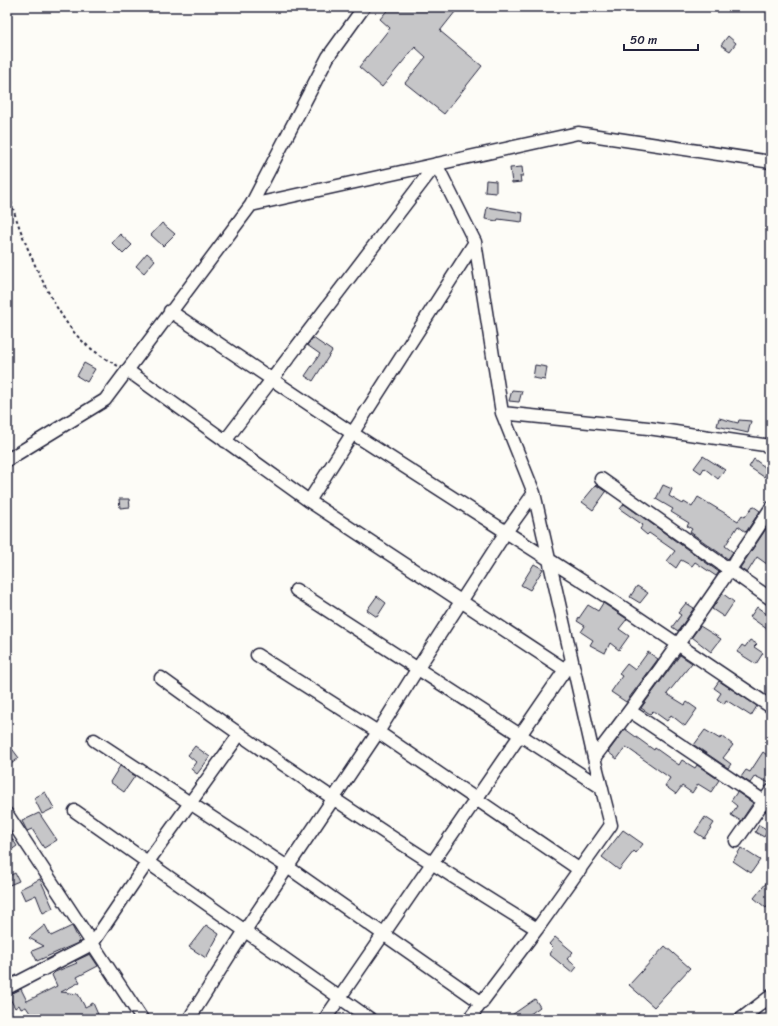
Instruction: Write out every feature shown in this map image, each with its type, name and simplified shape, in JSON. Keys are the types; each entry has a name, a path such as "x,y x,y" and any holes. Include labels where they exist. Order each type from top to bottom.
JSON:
{"street":[{"path":"7,460 105,400 170,311 213,258 251,205 328,57 364,7"},
{"path":"251,205 578,133 771,162"},
{"path":"436,164 475,242 502,413 534,493 551,562 568,665 611,826 537,929 469,1019"},
{"path":"226,441 436,164"},
{"path":"309,501 475,242"},
{"path":"170,311 352,433 506,532 771,707"},
{"path":"127,370 309,501 462,600 568,665"},
{"path":"502,413 648,428 771,446"},
{"path":"601,479 771,599"},
{"path":"189,1019 244,932 289,868 378,732 506,532 534,493"},
{"path":"594,758 630,711 730,570 771,508"},
{"path":"296,590 602,788"},
{"path":"257,654 378,732 580,870"},
{"path":"325,1019 568,665"},
{"path":"161,678 239,735 430,864 537,929"},
{"path":"630,711 767,804"},
{"path":"7,988 92,944 147,863 239,735"},
{"path":"94,740 289,868 482,1003"},
{"path":"736,841 767,804 771,791"},
{"path":"75,811 244,932 370,1019"},
{"path":"7,814 142,1019"},
{"path":"741,1019 771,996"}],"path":[{"path":"10,172 9,189 12,205 42,278 58,308 84,343 106,360 127,370"}],"building":[{"path":"390,7 459,7 440,31 482,66 444,114 405,83 426,57 415,47 382,87 359,67 390,28 380,19"},
{"path":"728,36 736,43 730,51 721,45"},
{"path":"522,167 523,176 520,176 521,182 512,183 510,168"},
{"path":"486,180 496,181 496,193 485,192"},
{"path":"487,207 523,213 522,222 485,219"},
{"path":"162,223 175,234 163,246 151,235"},
{"path":"120,234 132,245 123,254 112,243"},
{"path":"147,253 155,260 144,273 136,266"},
{"path":"313,338 332,351 313,381 305,376 320,354 307,345"},
{"path":"84,363 95,369 87,382 77,376"},
{"path":"535,365 547,367 545,380 533,378"},
{"path":"512,390 522,391 519,402 509,401"},
{"path":"719,418 738,423 739,420 751,421 748,433 717,426"},
{"path":"703,456 725,470 718,479 704,468 701,473 694,468"},
{"path":"754,459 769,470 764,477 749,467"},
{"path":"596,485 606,492 593,510 582,502"},
{"path":"663,485 672,489 669,496 683,504 684,502 692,507 698,497 738,521 742,515 745,517 753,506 760,511 746,532 738,526 725,546 733,552 728,559 690,532 692,529 687,526 689,523 671,512 673,509 656,499"},
{"path":"119,499 129,499 130,507 120,508"},
{"path":"624,504 719,572 716,576 695,562 692,566 681,560 676,568 667,561 675,551 649,533 647,535 640,529 643,525 620,509"},
{"path":"770,523 771,543 767,550 771,552 771,567 757,557 747,573 740,568"},
{"path":"534,564 543,569 530,590 521,585"},
{"path":"637,586 648,593 640,603 630,597"},
{"path":"722,593 734,602 724,617 712,609"},
{"path":"377,596 386,603 377,617 367,610"},
{"path":"603,603 627,619 619,629 629,636 619,650 610,643 605,653 590,645 593,640 581,632 585,626 577,621 588,605 598,611"},
{"path":"686,603 694,608 678,631 672,627 681,615 678,613"},
{"path":"757,607 771,617 771,632 750,617"},
{"path":"700,626 721,639 711,652 692,637"},
{"path":"750,640 757,644 754,647 763,653 756,664 737,652 742,645 745,647"},
{"path":"648,652 658,659 626,702 611,692 622,676 619,674 627,664 635,670"},
{"path":"680,655 692,663 667,694 685,705 687,702 697,709 685,726 671,715 667,721 653,711 650,714 641,708"},
{"path":"719,681 757,706 751,716 726,700 724,704 717,699 721,693 714,688"},
{"path":"625,729 654,750 655,748 679,765 682,760 695,768 697,765 719,780 711,792 698,784 692,793 682,786 676,794 665,786 670,778 626,747 617,759 608,752"},
{"path":"705,730 720,739 722,736 733,745 723,758 731,764 728,768 694,745"},
{"path":"7,742 19,758 7,767"},
{"path":"195,746 210,757 197,774 191,769 196,762 188,755"},
{"path":"763,752 771,758 771,784 755,776 750,783 741,777 746,770 750,772"},
{"path":"120,766 135,776 124,792 110,782"},
{"path":"45,792 54,808 42,814 34,798"},
{"path":"737,792 753,803 741,821 731,815 737,806 731,801"},
{"path":"39,813 57,840 44,848 32,829 27,831 22,821"},
{"path":"705,817 714,823 704,838 695,832"},
{"path":"759,825 768,830 764,837 755,832"},
{"path":"623,830 643,844 636,853 634,851 619,870 602,857"},
{"path":"7,831 17,846 7,853"},
{"path":"741,848 760,860 751,873 733,861"},
{"path":"15,873 19,881 7,886 7,877"},
{"path":"771,877 771,902 766,908 754,898"},
{"path":"40,879 53,908 43,913 36,895 25,900 20,889"},
{"path":"45,925 51,936 72,926 80,942 37,961 32,951 44,946 29,938"},
{"path":"206,925 219,934 206,958 189,947"},
{"path":"555,937 573,952 567,959 577,967 572,973 549,954 553,948 549,944"},
{"path":"665,946 690,968 654,1007 629,985"},
{"path":"90,954 98,966 77,977 80,982 61,992 78,994 85,1007 93,1003 100,1019 51,1019 48,1015 40,1018 37,1013 32,1016 26,1007 21,1009 19,1005 15,1008 8,995 21,989 27,1001 57,986 52,975 55,972 77,963 75,961"},
{"path":"535,999 540,1007 529,1015 532,1019 506,1019"}]}
